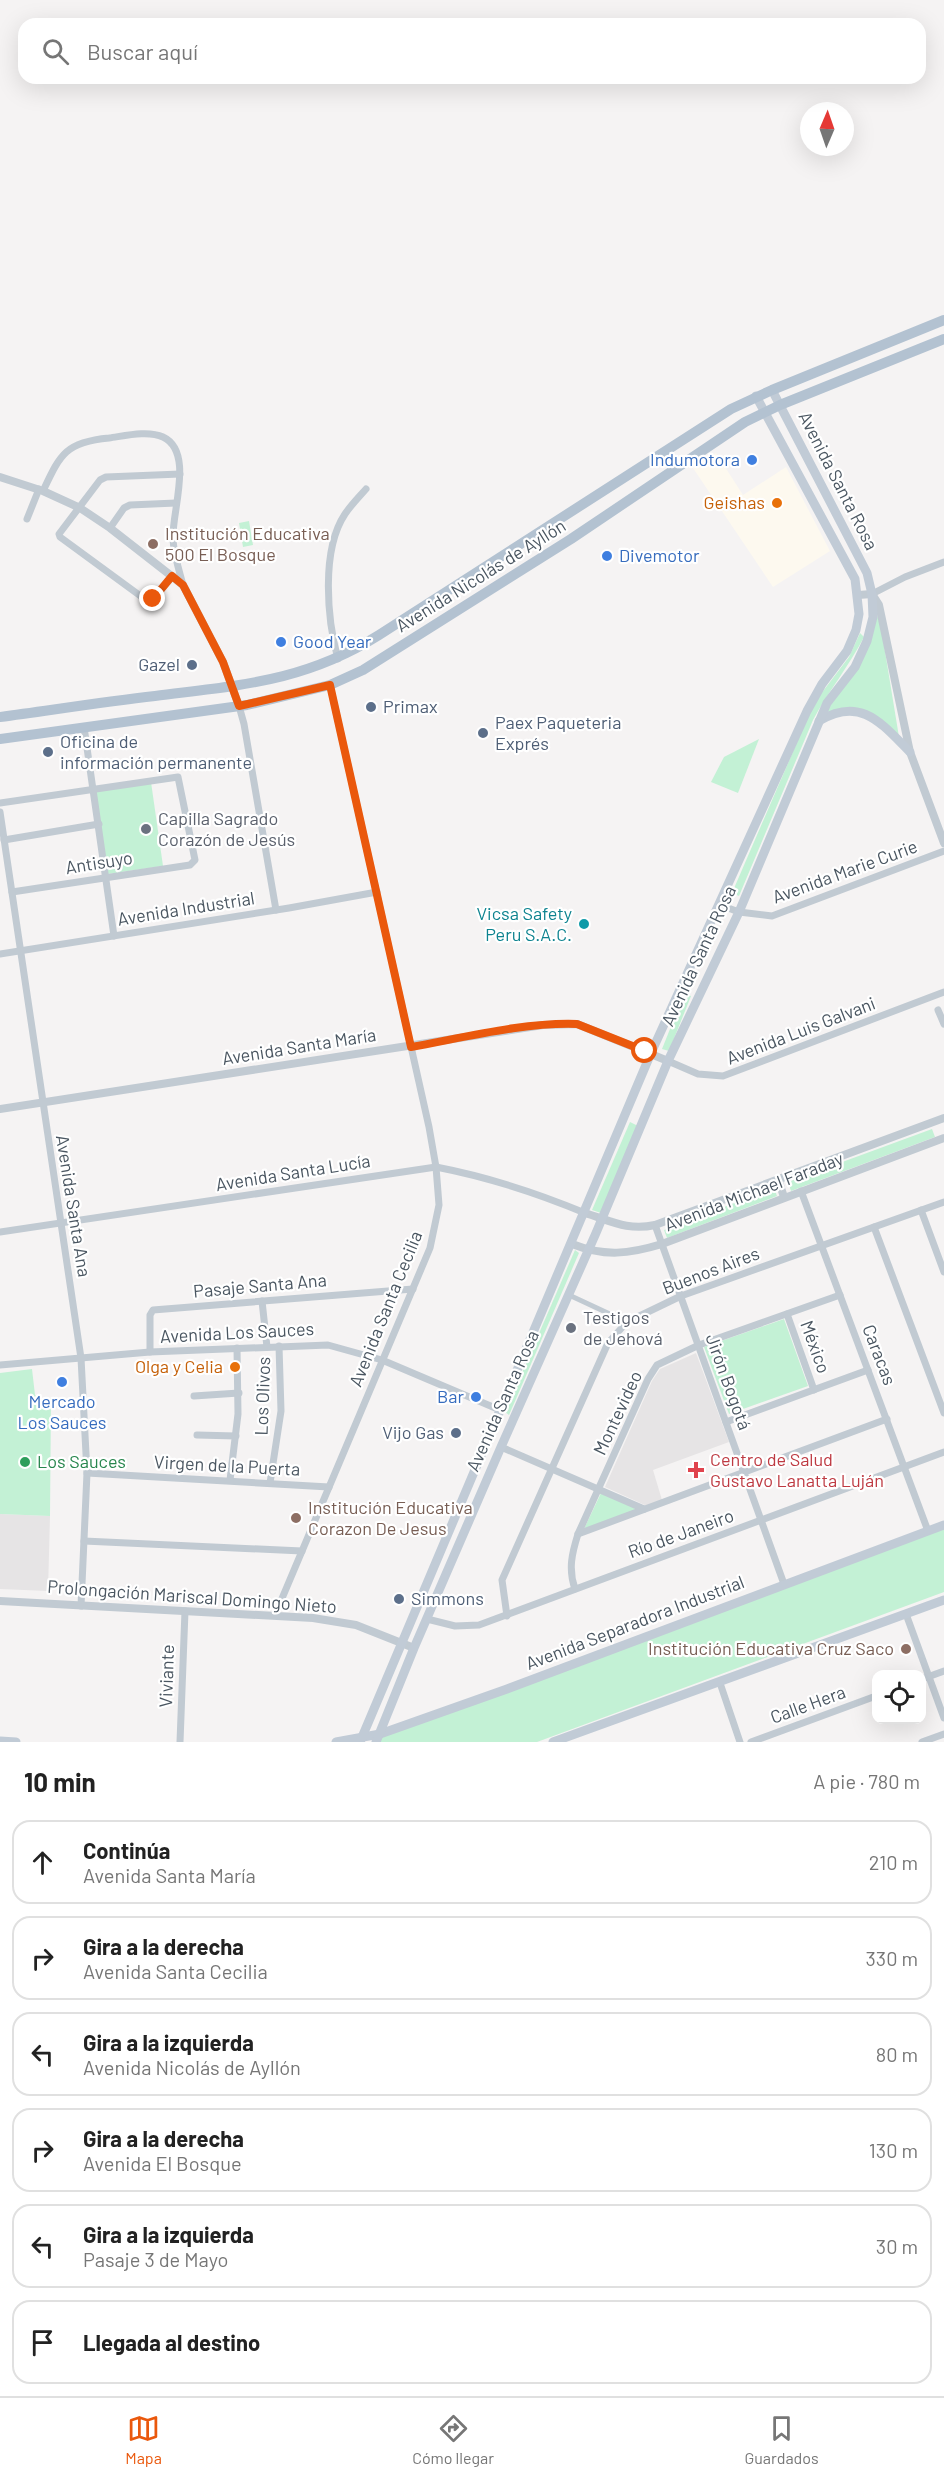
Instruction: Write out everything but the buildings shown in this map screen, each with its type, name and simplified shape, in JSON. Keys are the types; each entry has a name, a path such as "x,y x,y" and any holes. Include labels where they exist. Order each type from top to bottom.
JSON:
{"main road":[{"name":"Avenida Nicolás de Ayllón","path":"0,717 233,686 288,676 338,659 439,597 731,409 756,396 944,320"},
{"name":"Avenida Nicolás de Ayllón","path":"0,739 239,706 330,685 363,670 571,539 745,422 780,405 944,339"},
{"name":"Avenida Santa Rosa","path":"378,1738 414,1648 603,1218 668,1061 739,912 827,703 855,667 867,641 873,617 872,594 867,573 772,390"},
{"name":"Avenida Santa Rosa","path":"361,1740 651,1053 807,711 822,684 847,651 856,630 859,614 855,579 756,396"},
{"path":"819,721 833,713 851,710 865,712 886,728 910,752"},
{"name":"Avenida Separadora Industrial","path":"336,1742 378,1738 944,1525"},
{"path":"553,1742 944,1600"},
{"path":"0,1741 16,1742"}],"street":[{"path":"27,519 58,459 69,449 94,439 139,434 162,436 174,446 180,460 180,474 173,539 183,585 223,662 239,706 276,910"},
{"path":"172,576 150,600 60,537 100,480 106,477 180,474"},
{"path":"0,477 41,490 80,508 110,528 183,585"},
{"path":"338,659 329,614 329,565 338,528 344,514 366,489"},
{"path":"110,528 124,508 130,505 176,503"},
{"path":"858,595 872,594 944,562"},
{"path":"872,594 879,605 884,624 910,752 944,843"},
{"name":"Avenida Santa Cecilia","path":"275,1615 430,1248 439,1205 436,1167 411,1047 330,685"},
{"path":"84,727 114,936"},
{"name":"Antisuyo","path":"12,892 190,865 195,860 180,779 175,776 94,789"},
{"path":"0,803 94,789"},
{"name":"Avenida Santa Ana","path":"0,812 81,1358 87,1473 81,1606"},
{"path":"4,840 99,824"},
{"name":"Avenida Marie Curie","path":"720,904 739,912 772,916 944,851"},
{"name":"Avenida Industrial","path":"0,954 377,892"},
{"name":"Avenida Luis Galvani","path":"668,1061 698,1074 723,1076 944,992"},
{"path":"938,1010 944,1024"},
{"name":"Avenida Santa María","path":"0,1109 543,1025 577,1024 668,1061"},
{"name":"Avenida Michael Faraday","path":"585,1213 629,1228 638,1229 655,1225 944,1118"},
{"name":"Avenida Michael Faraday","path":"572,1244 589,1250 632,1253 662,1244 944,1138"},
{"name":"Avenida Santa Lucía","path":"0,1232 436,1167 476,1174 541,1195 585,1213"},
{"path":"777,1179 784,1197"},
{"name":"Caracas","path":"801,1191 928,1531"},
{"name":"Buenos Aires","path":"507,1616 502,1580 608,1343 627,1322 681,1296 944,1202"},
{"path":"921,1210 944,1272"},
{"name":"Jirón Bogotá","path":"655,1225 784,1584"},
{"path":"874,1227 944,1413"},
{"name":"Pasaje Santa Ana","path":"150,1352 150,1315 153,1310 413,1289"},
{"path":"568,1295 627,1322"},
{"name":"Montevideo","path":"575,1589 571,1578 571,1558 578,1534 648,1379 657,1365 699,1345 840,1296"},
{"path":"262,1300 267,1347"},
{"name":"México","path":"787,1314 814,1390"},
{"name":"Avenida Los Sauces","path":"0,1365 150,1352 328,1345 382,1360 500,1410"},
{"name":"Los Olivos","path":"270,1483 281,1411 279,1346"},
{"path":"230,1480 239,1393 237,1348"},
{"path":"726,1422 868,1370"},
{"path":"194,1396 239,1393"},
{"path":"578,1534 886,1419"},
{"path":"196,1435 236,1436"},
{"path":"501,1447 644,1509"},
{"name":"Río de Janeiro","path":"427,1619 455,1626 479,1625 507,1616 944,1452"},
{"name":"Virgen de la Puerta","path":"87,1473 329,1487"},
{"path":"84,1540 302,1551"},
{"name":"Prolongación Mariscal Domingo Nieto","path":"0,1601 313,1617 356,1625 414,1648"},
{"name":"Viviante","path":"180,1742 185,1611"},
{"path":"906,1614 923,1670"},
{"path":"926,1678 944,1671"},
{"path":"926,1680 944,1718"},
{"path":"720,1683 740,1742"},
{"name":"Calle Hera","path":"751,1742 872,1697"},
{"path":"922,1742 944,1734"}],"shaded area":[{"path":"716,453 743,495 786,467 830,551 773,587 693,468"},
{"path":"696,1353 729,1442 653,1470 662,1500 647,1506 605,1487 652,1381 660,1369"},
{"path":"0,1514 50,1516 48,1591 0,1589"}],"green space":[{"path":"249,521 253,545 243,547 239,523"},
{"path":"875,609 881,627 899,737 867,711 852,707 822,718 828,704 858,668"},
{"path":"860,633 864,637 813,720 739,896 732,893 814,703 849,657"},
{"path":"759,739 738,793 711,782 724,757"},
{"path":"151,782 163,866 108,874 95,790"},
{"path":"684,994 691,996 669,1051 662,1049"},
{"path":"630,1122 638,1126 601,1213 592,1210"},
{"path":"932,1129 935,1137 791,1191 788,1182"},
{"path":"774,1188 777,1196 667,1238 664,1230"},
{"path":"575,1250 579,1253 509,1415 505,1412"},
{"path":"784,1319 808,1386 729,1414 704,1347"},
{"name":"Los Sauces","path":"32,1369 35,1395 38,1398 51,1398 50,1516 0,1514 0,1373"},
{"path":"601,1493 639,1510 583,1531"},
{"path":"944,1528 944,1592 537,1742 379,1742 381,1737"}],"place":[{"name":"Indumotora","path":"752,460"},
{"name":"Geishas","path":"777,503"},
{"name":"Institución Educativa 500 El Bosque","path":"153,544"},
{"name":"Divemotor","path":"607,556"},
{"name":"Good Year","path":"281,642"},
{"name":"Gazel","path":"192,665"},
{"name":"Primax","path":"371,707"},
{"name":"Paex Paqueteria Exprés","path":"483,733"},
{"name":"Oficina de información permanente","path":"48,752"},
{"name":"Capilla Sagrado Corazón de Jesús","path":"146,829"},
{"name":"Vicsa Safety Peru S.A.C.","path":"584,924"},
{"name":"Testigos de Jehová","path":"571,1328"},
{"name":"Olga y Celia","path":"235,1367"},
{"name":"Mercado Los Sauces","path":"62,1382"},
{"name":"Bar","path":"476,1397"},
{"name":"Vijo Gas","path":"456,1433"},
{"name":"Los Sauces","path":"25,1462"},
{"name":"Centro de Salud Gustavo Lanatta Luján","path":"696,1470"},
{"name":"Institución Educativa Corazon De Jesus","path":"296,1518"},
{"name":"Simmons","path":"399,1599"},
{"name":"Institución Educativa Cruz Saco","path":"906,1649"}],"route":[{"path":"153,599 172,576 183,585 223,662 239,706 330,685 411,1047 543,1025 577,1024 645,1051"}]}
